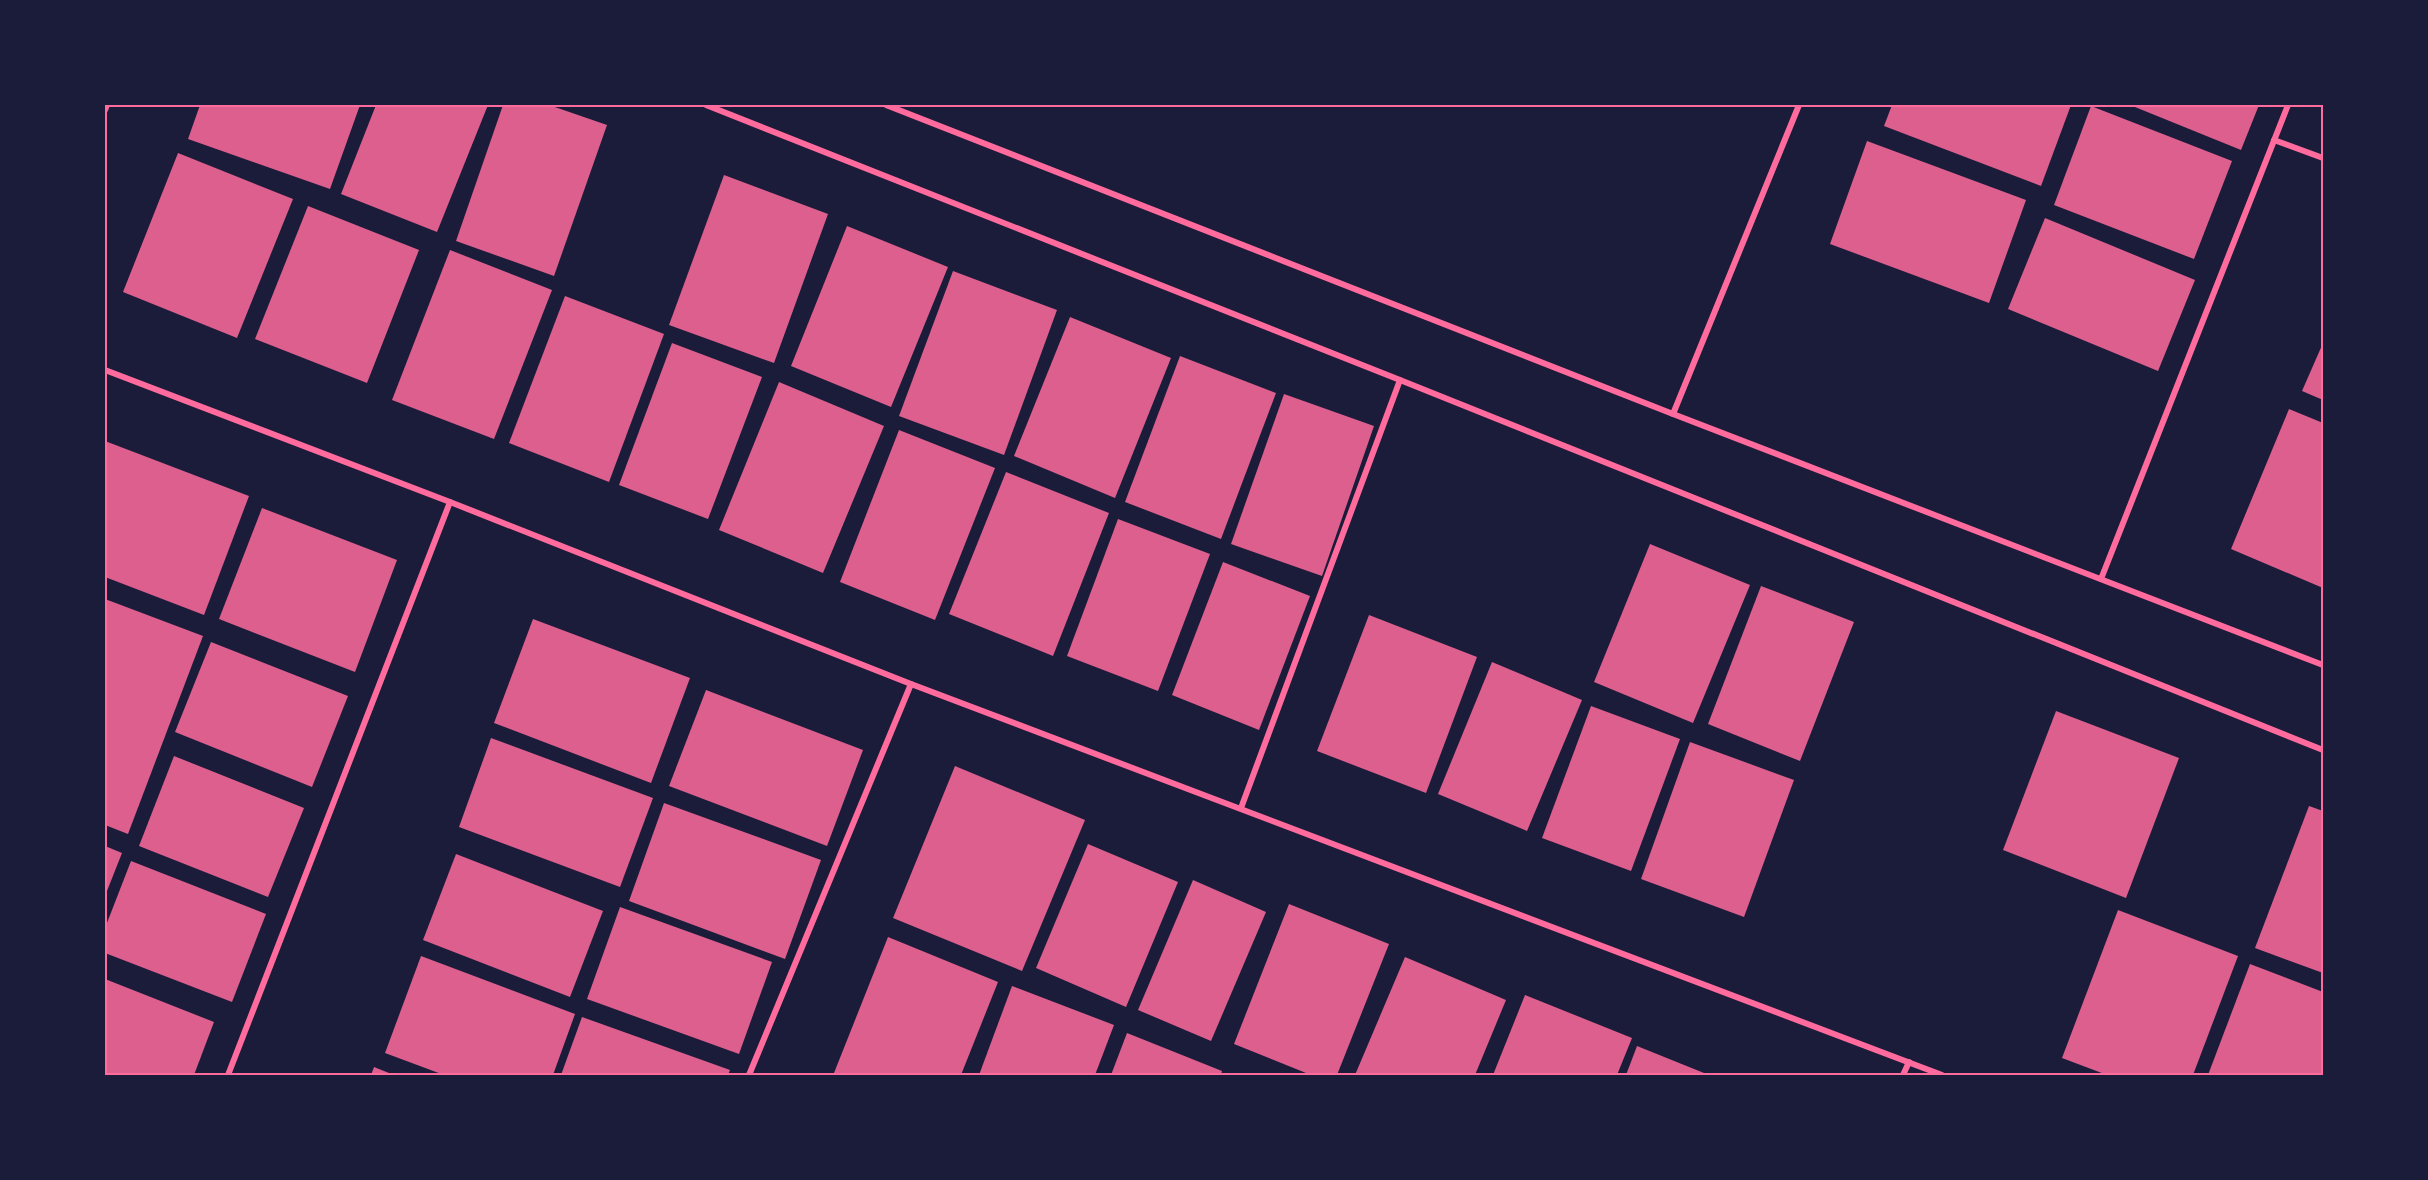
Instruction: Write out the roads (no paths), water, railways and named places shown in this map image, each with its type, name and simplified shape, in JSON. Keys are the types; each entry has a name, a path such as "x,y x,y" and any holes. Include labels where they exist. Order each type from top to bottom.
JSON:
{"street":[{"path":"105,110 107,105"},
{"path":"706,105 2323,750"},
{"path":"886,105 1673,414 2323,665"},
{"path":"1673,414 1799,105"},
{"path":"2101,579 2288,105"},
{"path":"2274,140 2323,158"},
{"path":"105,370 450,502 911,684 1942,1075"},
{"path":"1241,808 1400,380"},
{"path":"228,1075 450,502"},
{"path":"749,1075 911,684"},
{"path":"1903,1075 1909,1062"}]}
